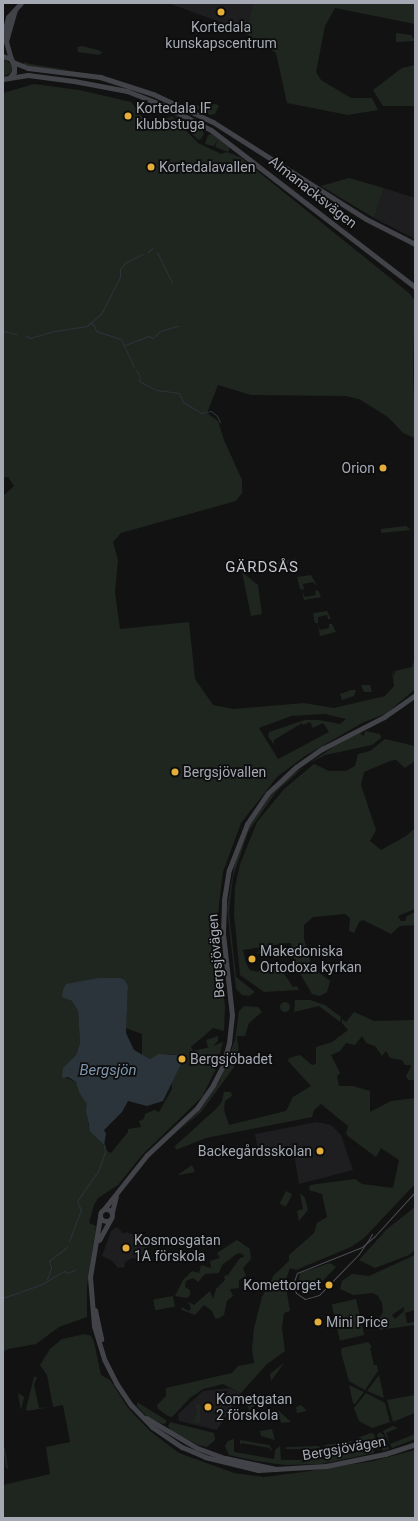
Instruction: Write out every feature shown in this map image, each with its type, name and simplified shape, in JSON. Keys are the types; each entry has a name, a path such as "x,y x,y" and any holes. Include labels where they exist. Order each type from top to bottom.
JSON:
{"street":[{"path":"3,36 8,17 21,3"},
{"path":"9,78 15,70 6,41 15,10"},
{"name":"Almanacksvägen","path":"3,56 28,68 100,77 153,94 213,122 366,219 415,244"},
{"name":"Almanacksvägen","path":"3,80 28,75 92,84 127,91 172,109 211,130 234,146 415,287"},
{"name":"Bergsjövägen","path":"413,696 370,725 318,752 288,773 268,793 247,824 229,870 224,900 223,933 232,1015 229,1043 223,1065 213,1085 198,1108 147,1155 100,1212 90,1277 92,1318 104,1359 127,1399 152,1427 193,1452 241,1468 276,1469 326,1466 385,1454 415,1444"},
{"name":"Bergsjövägen","path":"117,1193 110,1220 98,1242 92,1279 93,1302 108,1361 127,1396 148,1420 189,1444 225,1458 276,1469"},
{"path":"104,1209 112,1212"},
{"path":"100,1218 105,1221 110,1220"}],"shaded area":[{"name":"Kortedala kunskapscentrum","path":"168,3 253,3 249,21 239,29"},
{"path":"253,3 415,3 415,24 335,8 325,26 316,72 321,80 351,98 372,98 378,110 348,115 287,103 276,53 239,29 249,21"},
{"path":"396,33 411,35 415,41 396,42"},
{"path":"82,46 103,52 99,55 78,52 77,47"},
{"path":"3,58 12,65 12,72 3,77"},
{"path":"24,62 75,71 30,67 23,65"},
{"path":"415,65 415,106 383,106 373,90 402,68"},
{"path":"34,84 79,90 131,102 143,118 157,123 172,116 198,143 221,154 227,152 240,157 409,293 415,301 413,371 415,438 403,433 388,417 359,399 346,396 251,395 218,385 207,413 218,421 224,440 242,480 242,493 236,501 121,533 113,542 118,560 115,592 120,629 189,622 195,679 213,705 234,709 304,703 334,708 385,696 394,686 392,670 394,676 395,671 412,667 415,658 415,689 387,713 362,723 305,756 277,777 241,823 223,872 219,904 217,933 225,1007 224,1031 213,1028 191,1047 193,1051 210,1047 208,1047 206,1040 218,1036 218,1041 213,1046 223,1042 216,1069 202,1097 142,1155 118,1185 98,1198 94,1205 89,1223 96,1226 87,1286 87,1317 59,1327 36,1344 8,1349 3,1352 3,496 14,486 8,477 3,478 3,93","holes":["325,714 346,719 340,724 319,720 305,720 269,732 268,737 274,744 274,740 302,723 303,725 310,722 313,728 323,723 329,732 278,759 259,728 291,716","99,978 125,980 128,986 126,1028 142,1034 142,1055 150,1059 169,1054 177,1055 181,1056 182,1061 172,1082 172,1089 159,1112 154,1110 145,1114 144,1119 139,1121 141,1127 128,1129 128,1132 111,1153 107,1151 104,1141 102,1143 92,1132 88,1124 87,1104 76,1082 62,1076 66,1066 76,1055 80,1043 78,1011 72,1001 62,996"]},
{"path":"216,104 219,106 215,114 210,115 192,106"},
{"path":"172,113 202,128 204,134 201,139 198,140"},
{"path":"212,134 230,148 228,152 215,147 218,139 214,146 205,144 208,135"},
{"path":"349,178 384,188 374,218 321,186"},
{"path":"384,188 415,198 415,239 374,218"},
{"path":"406,526 411,530 381,533 381,529"},
{"path":"296,558 297,562 270,569 269,565"},
{"path":"242,572 258,585 262,614 251,616"},
{"path":"311,575 317,586 313,582 303,584 304,590 300,589 297,577"},
{"path":"318,590 321,597 304,600 302,591 305,597 316,595 315,591"},
{"path":"327,611 331,619 328,619 327,615 318,617 318,623 315,623 313,613"},
{"path":"329,624 332,624 336,632 320,636 318,625 320,630 329,628"},
{"path":"361,685 370,685 372,692 364,692"},
{"path":"351,690 356,690 354,696 342,700 340,694"},
{"path":"365,731 380,734 381,738 372,745 325,755 308,764 335,746 360,733 364,736"},
{"path":"385,739 415,746 415,761 405,768 396,760 390,761 364,772 361,785 376,830 370,841 381,850 406,836 415,828 415,909 398,916 401,921 405,921 407,916 415,912 415,925 400,926 391,934 363,920 359,922 354,933 349,931 350,918 345,914 313,917 304,925 304,939 312,967 330,981 327,992 320,996 312,994 295,965 291,943 287,943 243,950 246,963 250,970 258,972 274,963 279,966 293,987 297,986 299,990 264,992 240,975 234,915 235,887 240,864 257,822 284,789 314,764 329,771 346,771 355,766 358,754 370,751"},
{"path":"305,766 276,792 248,832 233,877 229,912 236,977 255,992 249,996 242,995 236,989 227,908 235,861 249,827 269,797 287,778"},
{"path":"259,950 271,951 272,957 264,955 264,951 257,954"},
{"path":"295,1000 310,1000 325,1005 341,1017 340,1022 319,1006 294,1012"},
{"path":"283,1002 287,1002 289,1003 289,1011 283,1012 280,1009 280,1005"},
{"path":"244,1006 258,1007 262,1012 249,1023 245,1036 237,1036 239,1055 234,1067 201,1112 177,1132 200,1110 219,1082 235,1040 239,1011"},
{"path":"354,1012 374,1021 415,1020 415,1079 413,1080 408,1080 406,1076 411,1067 410,1065 405,1065 402,1060 390,1058 386,1051 382,1056 375,1046 366,1043 362,1036 355,1045 346,1043 340,1051 331,1055 340,1073 337,1076 339,1086 353,1086 370,1091 370,1112 391,1101 415,1098 415,1184 364,1238 351,1247 296,1270 290,1268 285,1282 290,1311 284,1313 282,1328 285,1351 267,1364 241,1393 223,1384 203,1389 190,1398 172,1417 168,1416 158,1409 157,1405 166,1396 166,1388 232,1373 238,1366 254,1363 252,1349 254,1328 262,1297 274,1275 289,1261 289,1255 314,1233 317,1223 327,1217 322,1194 309,1190 310,1185 355,1179 362,1184 393,1188 399,1160 381,1148 376,1157 349,1137 346,1134 348,1126 321,1104 314,1110 312,1117 206,1138 176,1150 175,1146 217,1108 222,1101 224,1092 231,1092 232,1096 225,1101 224,1110 229,1125 286,1111 293,1097 311,1086 288,1061 289,1058 300,1055 312,1065 316,1064 316,1047 332,1042 348,1030 342,1023 342,1019 346,1022"},
{"name":"Backegårdsskolan","path":"317,1122 331,1125 341,1135 353,1170 299,1184 293,1148 259,1155 255,1134"},
{"path":"192,1165 195,1172 179,1175 179,1174"},
{"path":"286,1191 292,1194 286,1207 280,1203"},
{"path":"300,1193 305,1198 308,1210 299,1221 297,1211 303,1209"},
{"path":"415,1207 415,1250 409,1255 375,1268 359,1260 386,1230"},
{"name":"Kosmosgatan 1A förskola","path":"117,1227 124,1234 126,1232 137,1236 138,1233 151,1238 149,1245 138,1259 132,1258 124,1263 125,1267 118,1268 112,1261 102,1256 111,1231"},
{"path":"237,1240 250,1249 251,1259 243,1268 246,1276 239,1280 239,1288 230,1289 233,1296 227,1301 224,1315 218,1319 215,1318 212,1311 204,1305 195,1315 182,1310 181,1307 189,1311 191,1308 188,1302 194,1305 210,1291 213,1299 216,1289 225,1280 224,1276 228,1275 240,1258 244,1257 243,1254 238,1253 222,1265 219,1273 205,1274 198,1282 193,1278 186,1281 185,1287 190,1290 190,1295 187,1298 175,1296 183,1280 192,1271 199,1273 201,1265 211,1268 210,1261 220,1258 217,1253"},
{"path":"415,1255 415,1310 405,1313 407,1323 415,1322 415,1325 379,1330 378,1321 383,1312 382,1303 378,1296 373,1293 353,1295 340,1289 342,1281 352,1274 369,1276","holes":["404,1307 404,1311 395,1319 392,1315"]},
{"path":"330,1263 336,1267 313,1291 307,1292 299,1280 300,1273"},
{"path":"173,1296 175,1307 155,1310 153,1299"},
{"path":"356,1299 364,1335 340,1341 332,1305"},
{"path":"85,1334 91,1336 94,1342 101,1375 110,1380 128,1408 150,1431 179,1453 234,1473 264,1477 373,1461 415,1450 415,1518 3,1518 3,1485 50,1474 46,1447 70,1442 63,1405 53,1407 47,1375 40,1365 50,1349 62,1339"},
{"path":"368,1342 372,1347 370,1348 374,1365 377,1365 378,1371 365,1390 349,1381 341,1352 342,1348"},
{"path":"285,1362 284,1363 271,1381 270,1374"},
{"path":"379,1375 384,1398 367,1391"},
{"path":"34,1377 37,1377 34,1384 39,1408 50,1407 27,1411 26,1409"},
{"path":"16,1383 18,1393 24,1397 21,1410"},
{"path":"349,1385 364,1392 355,1404 353,1403"},
{"name":"Kometgatan 2 förskola","path":"230,1388 241,1393 217,1430 179,1421 178,1414 203,1391"},
{"path":"366,1393 385,1403 390,1422 372,1428 359,1421 354,1408"},
{"path":"415,1395 415,1413 393,1422 387,1400"},
{"path":"257,1399 259,1401 249,1411 247,1403"},
{"path":"137,1402 166,1420 166,1423 163,1424 148,1418 137,1406"},
{"path":"195,1404 200,1404 200,1423 193,1422 197,1411"},
{"path":"301,1405 307,1411 297,1413 296,1407"},
{"path":"278,1410 291,1422 281,1423"},
{"path":"170,1422 214,1433 215,1440 207,1447 198,1445 171,1431 168,1426"},
{"path":"393,1426 398,1428 386,1433 390,1444 415,1434 415,1439 392,1448 383,1431"},
{"path":"272,1429 275,1440 261,1436 260,1431"},
{"path":"380,1432 384,1436 389,1449 383,1451 377,1435"},
{"path":"371,1433 374,1434 377,1444 373,1447 374,1453 321,1464 285,1465 256,1461 229,1455 225,1446 228,1441 234,1439 234,1452 274,1459 275,1450 280,1446 281,1460 312,1460 369,1450 366,1440 358,1441 358,1438"},
{"path":"240,1440 269,1445 272,1449 270,1451 270,1448 241,1443 240,1446"},
{"path":"351,1441 354,1442 324,1447 325,1445"},
{"path":"3,1445 5,1448 8,1469 6,1468"},
{"path":"319,1446 320,1448 311,1449 285,1449 287,1447"}],"water":[{"name":"Bergsjön","path":"99,978 120,978 125,980 128,986 126,1033 134,1050 150,1059 159,1054 177,1055 182,1062 163,1101 147,1106 128,1101 122,1112 104,1130 106,1134 104,1145 90,1131 86,1110 87,1104 80,1094 76,1082 68,1077 63,1078 62,1076 63,1068 76,1055 80,1043 78,1011 72,1001 62,997 63,990 66,984"}],"waterway":[{"path":"148,252 153,248"},
{"path":"157,252 172,283"},
{"path":"26,336 30,338 55,331 87,326 101,314 120,277 120,269 125,263 143,254"},
{"path":"90,323 94,325 96,331 121,339 134,367"},
{"path":"125,345 148,336 153,338 160,331 178,326"},
{"path":"3,331 17,334"},
{"path":"136,370 140,376 139,381 157,390 179,393 183,402 201,413 211,411 217,416 220,422"},
{"path":"69,1241 81,1210 77,1201 99,1169 105,1152 104,1145"},
{"path":"47,1279 51,1268 49,1261 67,1247"},
{"path":"3,1298 42,1284 64,1271 67,1273 75,1270"}],"tram line":[{"path":"372,1234 369,1239 359,1254 319,1295 305,1299 296,1293 293,1284 297,1273 362,1247 374,1237 415,1192"}],"place":[{"name":"Kortedala kunskapscentrum","path":"221,12"},
{"name":"Kortedala IF klubbstuga","path":"128,116"},
{"name":"Kortedalavallen","path":"151,167"},
{"name":"Orion","path":"383,468"},
{"name":"Bergsjövallen","path":"175,772"},
{"name":"Makedoniska Ortodoxa kyrkan","path":"252,959"},
{"name":"Bergsjöbadet","path":"182,1059"},
{"name":"Backegårdsskolan","path":"320,1151"},
{"name":"Kosmosgatan 1A förskola","path":"126,1248"},
{"name":"Komettorget","path":"329,1285"},
{"name":"Mini Price","path":"318,1322"},
{"name":"Kometgatan 2 förskola","path":"208,1407"}],"district":[{"name":"GÄRDSÅS","path":"262,568"}]}
